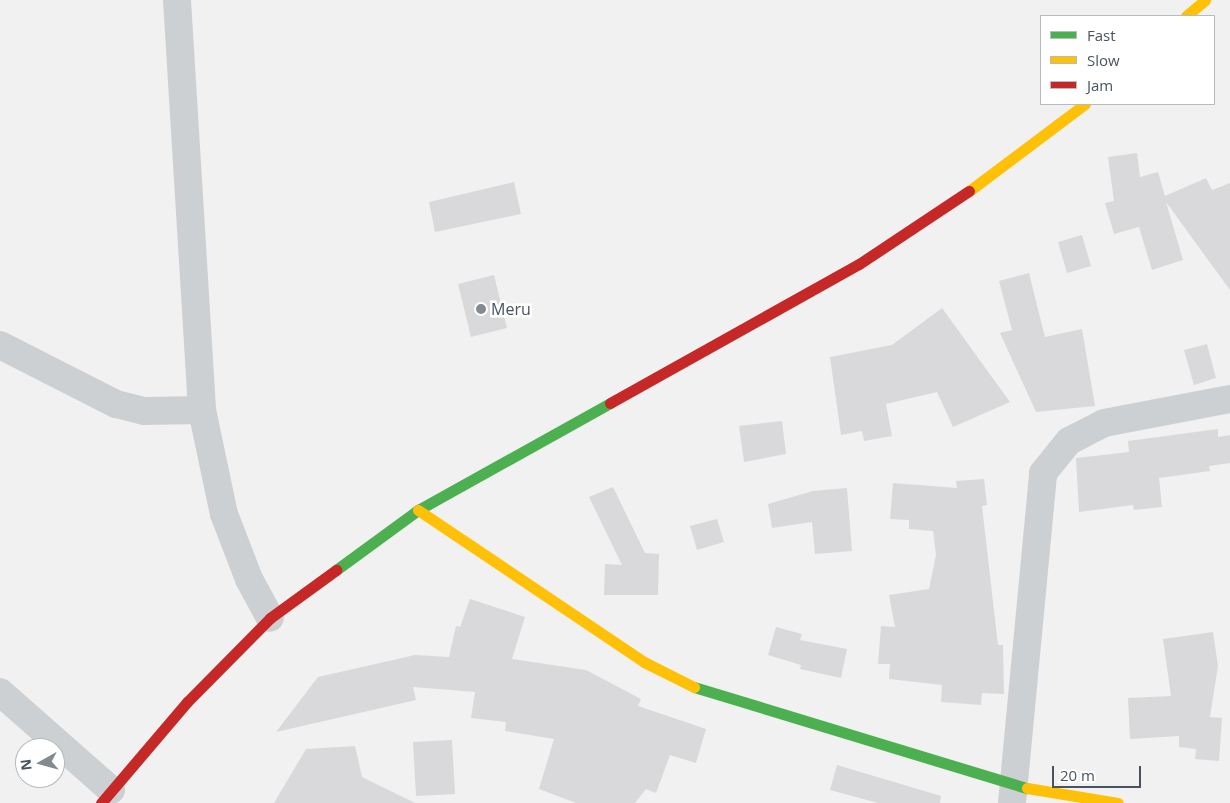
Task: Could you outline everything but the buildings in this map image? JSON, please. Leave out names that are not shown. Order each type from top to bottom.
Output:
[{"type":"main road","points":[[1187,15],[1205,0]]},
{"type":"main road","points":[[106,796],[187,702],[270,618],[418,510],[859,264],[975,187],[1084,105]]},
{"type":"main road","points":[[418,510],[644,662],[710,695],[1014,794],[1118,803]]},
{"type":"street","points":[[177,0],[202,410],[224,514],[249,579],[270,618]]},
{"type":"street","points":[[0,344],[116,404],[172,413],[202,410]]},
{"type":"street","points":[[1014,794],[1043,473],[1069,441],[1104,423],[1230,400]]},
{"type":"street","points":[[0,692],[106,796]]},
{"type":"traffic: fast","points":[[336,570],[418,510],[610,403]]},
{"type":"traffic: fast","points":[[694,687],[1027,788]]},
{"type":"traffic: slow","points":[[1187,15],[1205,0]]},
{"type":"traffic: slow","points":[[969,191],[1084,105]]},
{"type":"traffic: slow","points":[[418,510],[644,662],[694,687]]},
{"type":"traffic: slow","points":[[1027,788],[1118,803]]},
{"type":"traffic: jam","points":[[610,403],[859,264],[969,191]]},
{"type":"traffic: jam","points":[[101,803],[187,702],[270,618],[336,570]]},
{"type":"place","name":"Meru","points":[[481,309]]}]
